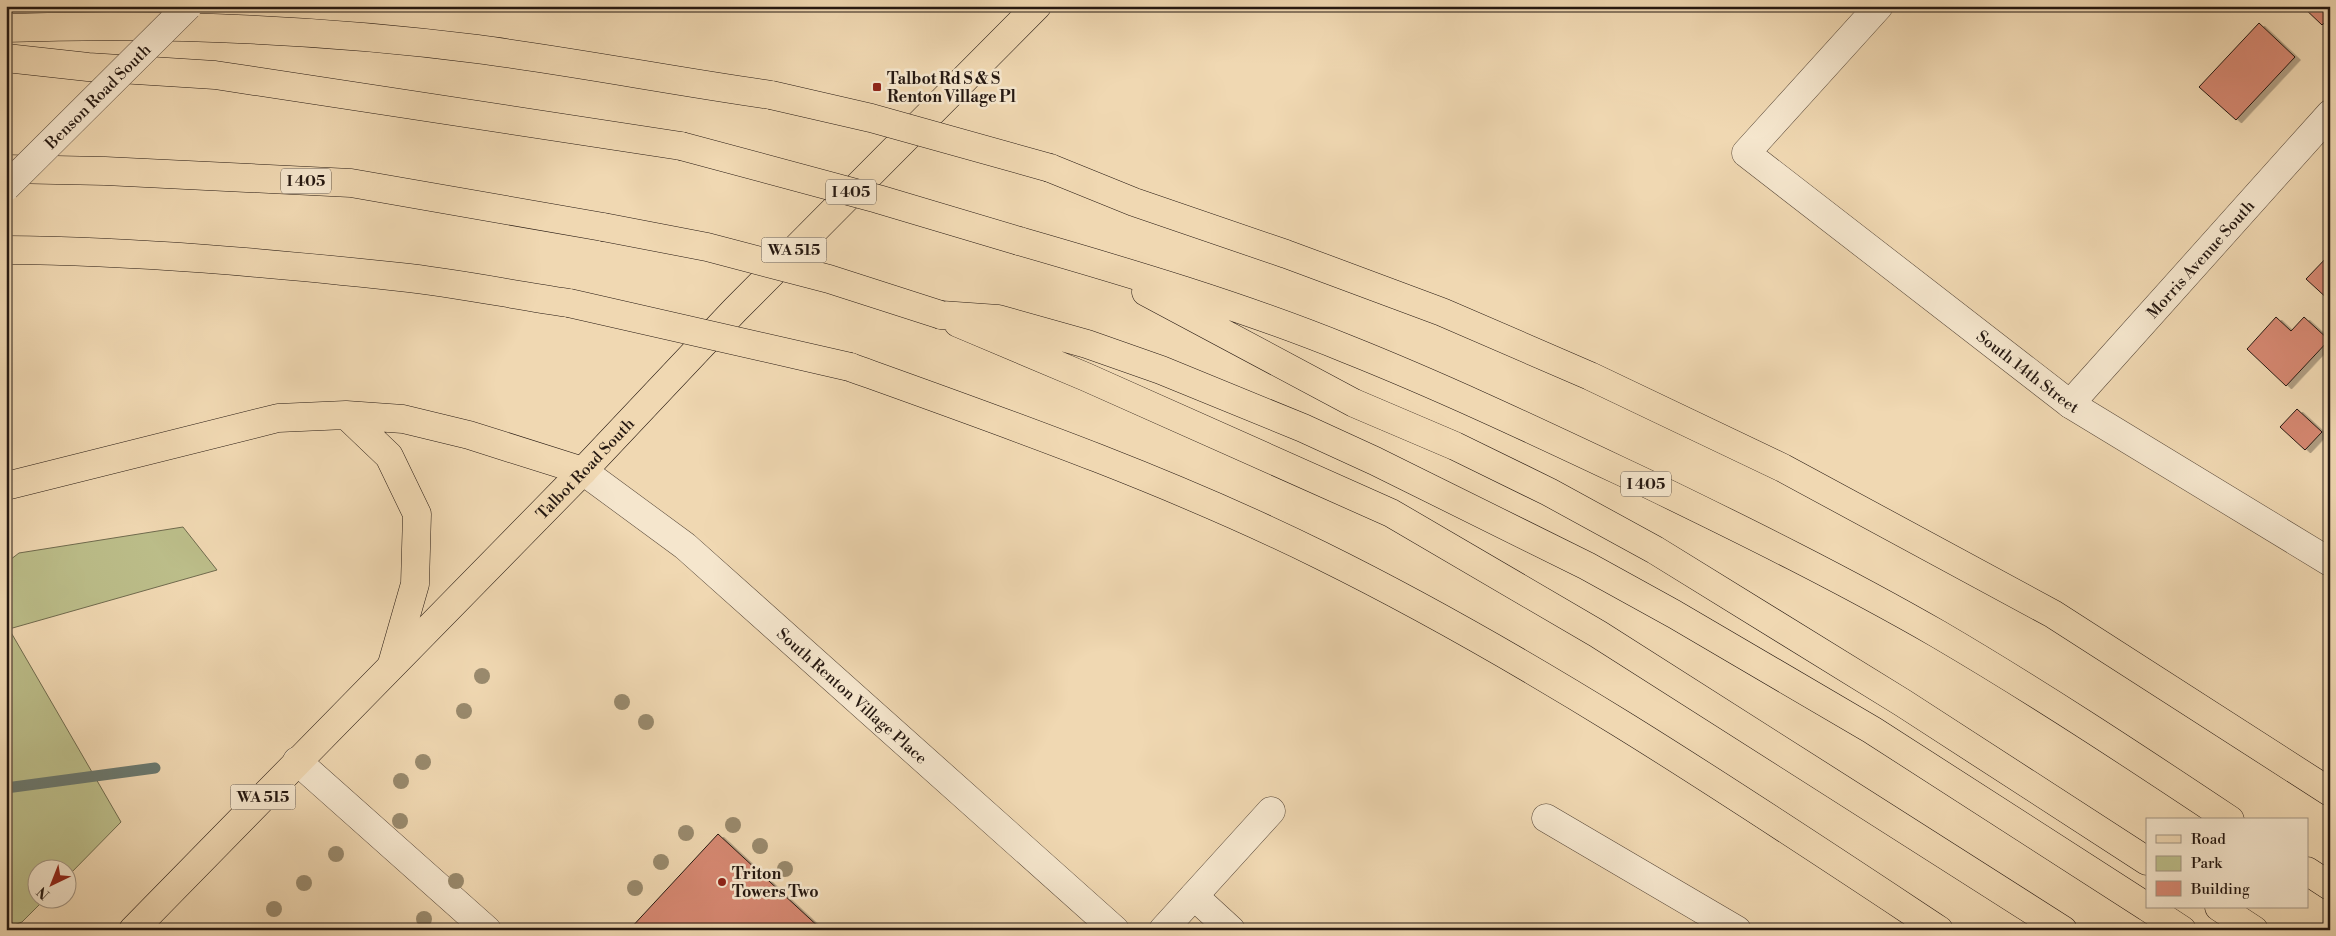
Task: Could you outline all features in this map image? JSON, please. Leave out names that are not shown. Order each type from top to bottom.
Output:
[{"type":"main road","name":"Talbot Road South","points":[[133,930],[583,471],[735,310],[1037,6]]},
{"type":"main road","points":[[6,28],[122,25],[255,29],[371,38],[485,50],[771,95],[890,123],[1050,168],[1134,202],[1296,257],[1442,312],[1590,376],[1774,463],[2053,614],[2330,792]]},
{"type":"main road","name":"I 405","points":[[6,58],[88,67],[215,75],[681,146],[878,199],[1170,286],[1345,348],[1530,428],[1792,554],[1939,635],[2139,760],[2227,818]]},
{"type":"main road","name":"I 405","points":[[6,169],[106,171],[351,183],[707,247],[829,279],[941,315]]},
{"type":"main road","points":[[6,250],[54,250],[216,261],[402,277],[569,303],[850,367],[1148,477],[1310,550],[1395,593],[1502,651],[1639,734],[1939,930]]},
{"type":"main road","points":[[1088,261],[1354,403],[1455,446],[1549,492],[1655,550],[1835,660],[2146,860]]},
{"type":"main road","points":[[941,315],[998,318],[1087,344],[1161,370],[1303,428],[1375,461],[1587,566],[1715,638],[1872,730],[2146,906]]},
{"type":"main road","points":[[941,315],[1086,377],[1391,514],[1598,634],[2063,930]]},
{"type":"main road","points":[[346,414],[389,456],[417,514],[415,584],[392,664]]},
{"type":"main road","points":[[6,486],[278,418],[346,414],[403,419],[469,435],[583,471]]},
{"type":"main road","points":[[2308,872],[2330,886]]},
{"type":"main road","points":[[2149,908],[2182,930]]},
{"type":"main road","points":[[2221,908],[2254,930]]},
{"type":"street","name":"Benson Road South","points":[[6,187],[188,6]]},
{"type":"street","name":"South 14th Street","points":[[1880,6],[1746,152],[2070,404],[2330,562]]},
{"type":"street","name":"Morris Avenue South","points":[[2070,404],[2330,114]]},
{"type":"street","name":"South Renton Village Place","points":[[583,471],[685,546],[1115,930]]},
{"type":"street","points":[[297,762],[487,930]]},
{"type":"street","points":[[1163,930],[1271,811]]},
{"type":"street","points":[[1546,818],[1732,929]]},
{"type":"street","points":[[1194,896],[1231,930]]},
{"type":"green space","points":[[183,527],[217,570],[9,629],[121,822],[78,866],[78,858],[28,858],[28,908],[36,908],[22,922],[6,928],[6,563],[19,553]]},
{"type":"building","points":[[2302,6],[2330,6],[2330,17],[2322,25]]},
{"type":"building","points":[[2259,23],[2295,57],[2236,120],[2199,87]]},
{"type":"building","points":[[2330,254],[2330,301],[2306,279]]},
{"type":"building","points":[[2276,317],[2291,331],[2304,317],[2329,340],[2286,386],[2247,349]]},
{"type":"building","points":[[2297,409],[2322,432],[2305,450],[2280,427]]},
{"type":"building","name":"Triton Towers Two","points":[[718,834],[822,930],[629,930]]},
{"type":"waterway","points":[[6,788],[155,768]]},
{"type":"place","name":"Talbot Rd S & S Renton Village Pl","points":[[877,87]]},
{"type":"place","name":"Triton Towers Two","points":[[722,882]]}]
